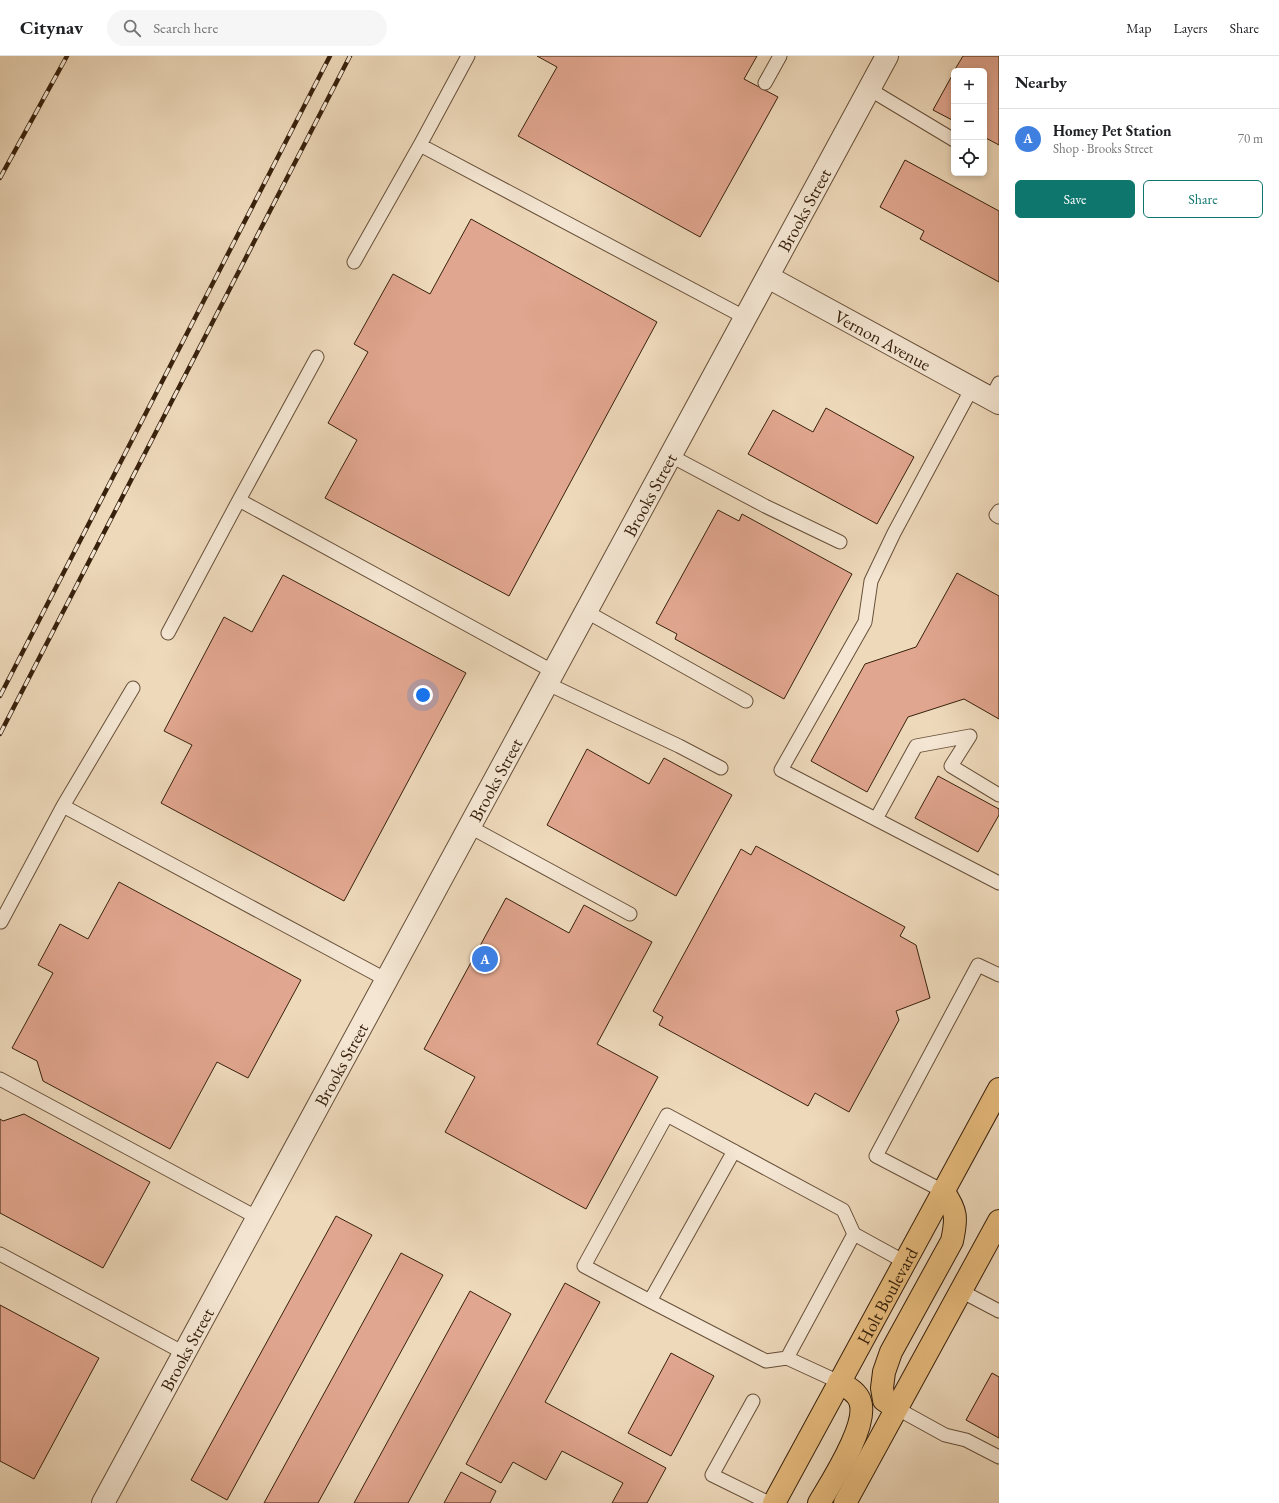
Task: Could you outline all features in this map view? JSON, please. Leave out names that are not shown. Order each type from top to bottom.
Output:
[{"type":"main road","name":"Holt Boulevard","points":[[774,1503],[999,1088]]},
{"type":"main road","points":[[896,1408],[884,1400],[882,1388],[884,1372],[891,1352],[952,1241],[956,1225],[953,1205],[943,1191]]},
{"type":"main road","points":[[845,1503],[999,1221]]},
{"type":"main road","points":[[819,1503],[856,1435],[861,1421],[860,1400],[851,1390],[839,1382]]},
{"type":"street","name":"Brooks Street","points":[[103,1503],[887,56]]},
{"type":"street","name":"Vernon Avenue","points":[[768,277],[990,393]]},
{"type":"lane","points":[[354,262],[468,56]]},
{"type":"lane","points":[[766,82],[780,56]]},
{"type":"lane","points":[[869,90],[951,138]]},
{"type":"lane","points":[[420,145],[746,318]]},
{"type":"lane","points":[[168,633],[316,357]]},
{"type":"lane","points":[[990,393],[894,533],[871,581],[865,622],[781,770],[999,883]]},
{"type":"lane","points":[[671,456],[765,506],[840,542]]},
{"type":"lane","points":[[239,500],[551,678],[721,768]]},
{"type":"lane","points":[[999,510],[996,515],[999,517]]},
{"type":"lane","points":[[587,612],[746,701]]},
{"type":"lane","points":[[1,922],[63,806],[133,688]]},
{"type":"lane","points":[[876,819],[916,746],[970,736],[951,766],[999,795]]},
{"type":"lane","points":[[63,806],[387,980]]},
{"type":"lane","points":[[470,827],[630,914]]},
{"type":"lane","points":[[943,1191],[876,1156],[978,965],[999,975]]},
{"type":"lane","points":[[0,1078],[258,1218]]},
{"type":"lane","points":[[839,1382],[787,1358],[766,1361],[584,1266],[667,1115],[843,1210],[854,1234],[905,1262]]},
{"type":"lane","points":[[650,1301],[734,1151]]},
{"type":"lane","points":[[787,1358],[854,1234]]},
{"type":"lane","points":[[0,1254],[184,1354]]},
{"type":"lane","points":[[961,1291],[999,1312]]},
{"type":"lane","points":[[753,1401],[712,1475],[768,1503]]},
{"type":"lane","points":[[896,1408],[945,1434],[966,1440],[999,1457]]},
{"type":"building","points":[[537,56],[757,56],[744,79],[778,97],[700,237],[518,136],[557,67]]},
{"type":"building","points":[[963,56],[999,56],[999,145],[987,139],[987,68],[956,68]]},
{"type":"building","points":[[951,77],[951,119],[933,110]]},
{"type":"building","points":[[905,160],[999,211],[999,282],[920,239],[924,231],[880,207]]},
{"type":"building","points":[[471,219],[657,322],[509,596],[325,498],[357,440],[328,423],[368,352],[354,344],[393,274],[430,294]]},
{"type":"building","points":[[826,408],[914,457],[877,524],[748,454],[773,410],[813,432]]},
{"type":"building","points":[[718,510],[739,521],[742,514],[852,574],[784,699],[675,639],[677,634],[656,623]]},
{"type":"building","points":[[957,573],[999,596],[999,719],[964,699],[908,717],[867,792],[811,761],[865,664],[916,647]]},
{"type":"building","points":[[283,575],[466,673],[344,901],[161,803],[192,745],[164,731],[224,617],[252,632]]},
{"type":"building","points":[[587,749],[649,784],[664,758],[732,795],[676,896],[547,825]]},
{"type":"building","points":[[938,776],[999,809],[999,815],[978,852],[915,818]]},
{"type":"building","points":[[756,846],[905,927],[900,936],[916,945],[930,998],[896,1011],[899,1020],[849,1112],[815,1093],[808,1106],[659,1025],[663,1017],[653,1011],[741,849],[751,855]]},
{"type":"building","points":[[119,882],[301,980],[248,1078],[217,1062],[170,1149],[43,1081],[37,1061],[12,1048],[53,973],[38,965],[60,924],[88,939]]},
{"type":"building","points":[[506,898],[569,933],[584,905],[652,942],[597,1044],[658,1077],[586,1209],[445,1132],[475,1077],[424,1049]]},
{"type":"building","points":[[24,1114],[150,1182],[103,1268],[0,1213],[0,1119],[3,1121]]},
{"type":"building","points":[[336,1216],[372,1235],[227,1500],[191,1480]]},
{"type":"building","points":[[401,1253],[443,1275],[318,1503],[264,1503]]},
{"type":"building","points":[[565,1283],[600,1302],[545,1402],[666,1468],[647,1503],[612,1503],[623,1483],[562,1451],[546,1480],[513,1462],[501,1483],[466,1464]]},
{"type":"building","points":[[470,1291],[511,1314],[408,1503],[354,1503]]},
{"type":"building","points":[[0,1305],[99,1358],[34,1479],[0,1461]]},
{"type":"building","points":[[671,1353],[714,1376],[671,1456],[628,1433]]},
{"type":"building","points":[[992,1373],[999,1377],[999,1438],[966,1420]]},
{"type":"building","points":[[461,1472],[496,1491],[490,1503],[444,1503]]},
{"type":"railway","points":[[0,178],[67,56]]},
{"type":"railway","points":[[0,696],[330,56]]},
{"type":"railway","points":[[0,734],[350,56]]},
{"type":"place","name":"Homey Pet Station","points":[[485,959]]}]
